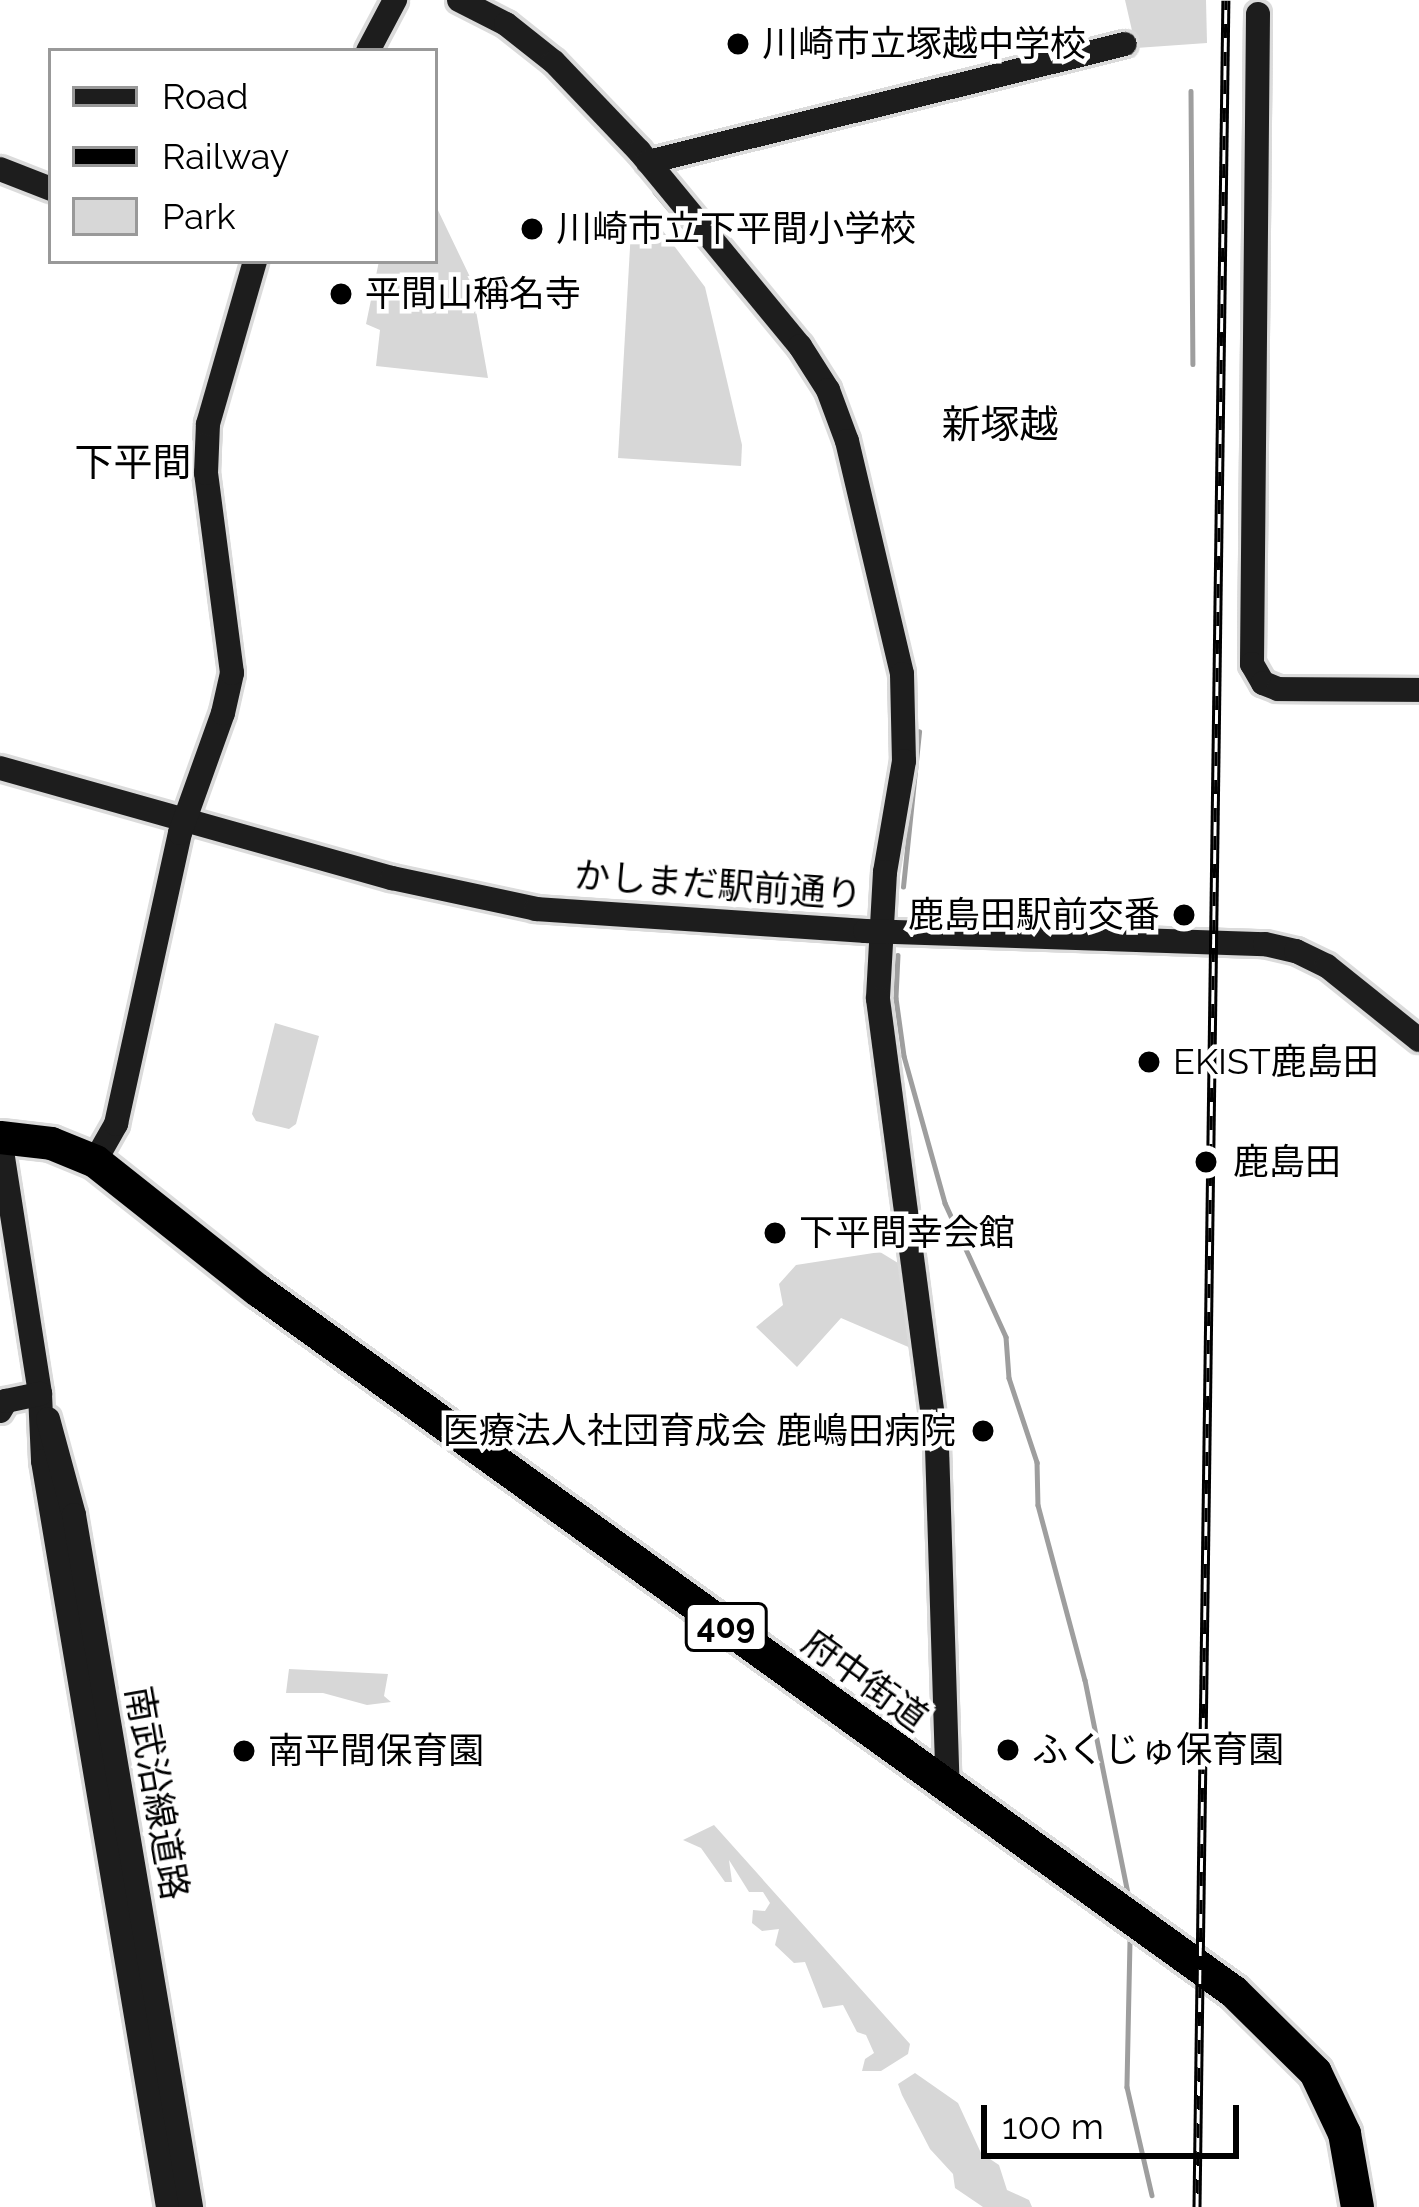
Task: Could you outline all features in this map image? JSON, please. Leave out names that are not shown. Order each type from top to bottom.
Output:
[{"type":"highway","name":"府中街道","points":[[0,1138],[51,1143],[95,1161],[258,1290],[1233,1991],[1303,2054],[1344,2133],[1357,2207]]},
{"type":"street","points":[[370,48],[395,0]]},
{"type":"street","points":[[459,0],[506,24],[554,62],[648,162],[800,346],[828,390],[847,441],[902,674],[904,761],[880,931],[884,1068],[938,1448],[948,1787]]},
{"type":"street","points":[[1258,14],[1252,664],[1262,683],[1278,689],[1419,690]]},
{"type":"street","points":[[648,162],[1125,44]]},
{"type":"street","points":[[0,169],[48,188]]},
{"type":"street","points":[[95,1161],[109,1144],[124,1094],[183,819],[224,712],[232,673],[206,473],[208,424],[248,264]]},
{"type":"street","name":"かしまだ駅前通り","points":[[0,768],[494,902],[880,931],[1265,944],[1296,951],[1327,966],[1419,1040]]},
{"type":"street","name":"南武沿線道路","points":[[0,1138],[40,1394],[43,1461],[60,1573],[168,2207]]},
{"type":"street","points":[[0,1411],[6,1401],[40,1394]]},
{"type":"street","name":"南武沿線道路","points":[[40,1394],[74,1514],[191,2207]]},
{"type":"green space","points":[[1125,0],[1206,0],[1207,43],[1136,48]]},
{"type":"green space","points":[[438,210],[470,277],[488,378],[376,366],[380,330],[366,324],[378,264],[438,264]]},
{"type":"green space","points":[[631,230],[663,231],[705,287],[742,445],[741,466],[618,458]]},
{"type":"green space","points":[[275,1023],[319,1036],[296,1124],[289,1129],[256,1121],[252,1114]]},
{"type":"green space","points":[[880,1252],[898,1263],[913,1349],[841,1318],[797,1367],[756,1327],[783,1305],[779,1284],[796,1265]]},
{"type":"green space","points":[[289,1669],[388,1674],[384,1696],[391,1702],[367,1705],[323,1693],[286,1693]]},
{"type":"green space","points":[[714,1825],[910,2044],[908,2054],[881,2071],[862,2071],[865,2059],[874,2053],[866,2035],[857,2032],[843,2005],[823,2008],[805,1962],[794,1963],[775,1945],[779,1929],[762,1931],[752,1923],[753,1910],[765,1911],[770,1903],[763,1892],[749,1892],[729,1860],[732,1882],[725,1882],[701,1848],[683,1840]]},
{"type":"green space","points":[[915,2073],[958,2103],[981,2153],[999,2165],[1007,2190],[1029,2200],[1032,2207],[983,2207],[955,2188],[953,2174],[930,2149],[898,2084]]},
{"type":"waterway","points":[[1191,91],[1193,364]]},
{"type":"waterway","points":[[655,192],[750,305]]},
{"type":"waterway","points":[[777,298],[794,320]]},
{"type":"waterway","points":[[840,389],[853,423]]},
{"type":"waterway","points":[[871,492],[876,510]]},
{"type":"waterway","points":[[903,887],[919,732]]},
{"type":"waterway","points":[[898,955],[896,998],[904,1056],[945,1203],[1006,1337],[1009,1378],[1037,1462],[1038,1505],[1085,1680],[1129,1899]]},
{"type":"waterway","points":[[1130,1941],[1127,2087],[1152,2195]]},
{"type":"railway","points":[[1197,2207],[1226,0]]},
{"type":"place","name":"川崎市立塚越中学校","points":[[738,44]]},
{"type":"place","name":"川崎市立下平間小学校","points":[[532,229]]},
{"type":"place","name":"平間山稱名寺","points":[[341,294]]},
{"type":"place","name":"鹿島田駅前交番","points":[[1184,915]]},
{"type":"place","name":"EKIST鹿島田","points":[[1149,1062]]},
{"type":"place","name":"鹿島田","points":[[1206,1162]]},
{"type":"place","name":"下平間幸会館","points":[[775,1233]]},
{"type":"place","name":"医療法人社団育成会 鹿嶋田病院","points":[[983,1431]]},
{"type":"place","name":"ふくじゅ保育園","points":[[1008,1750]]},
{"type":"place","name":"南平間保育園","points":[[244,1751]]},
{"type":"district","name":"新塚越","points":[[1000,424]]},
{"type":"district","name":"下平間","points":[[133,462]]}]
